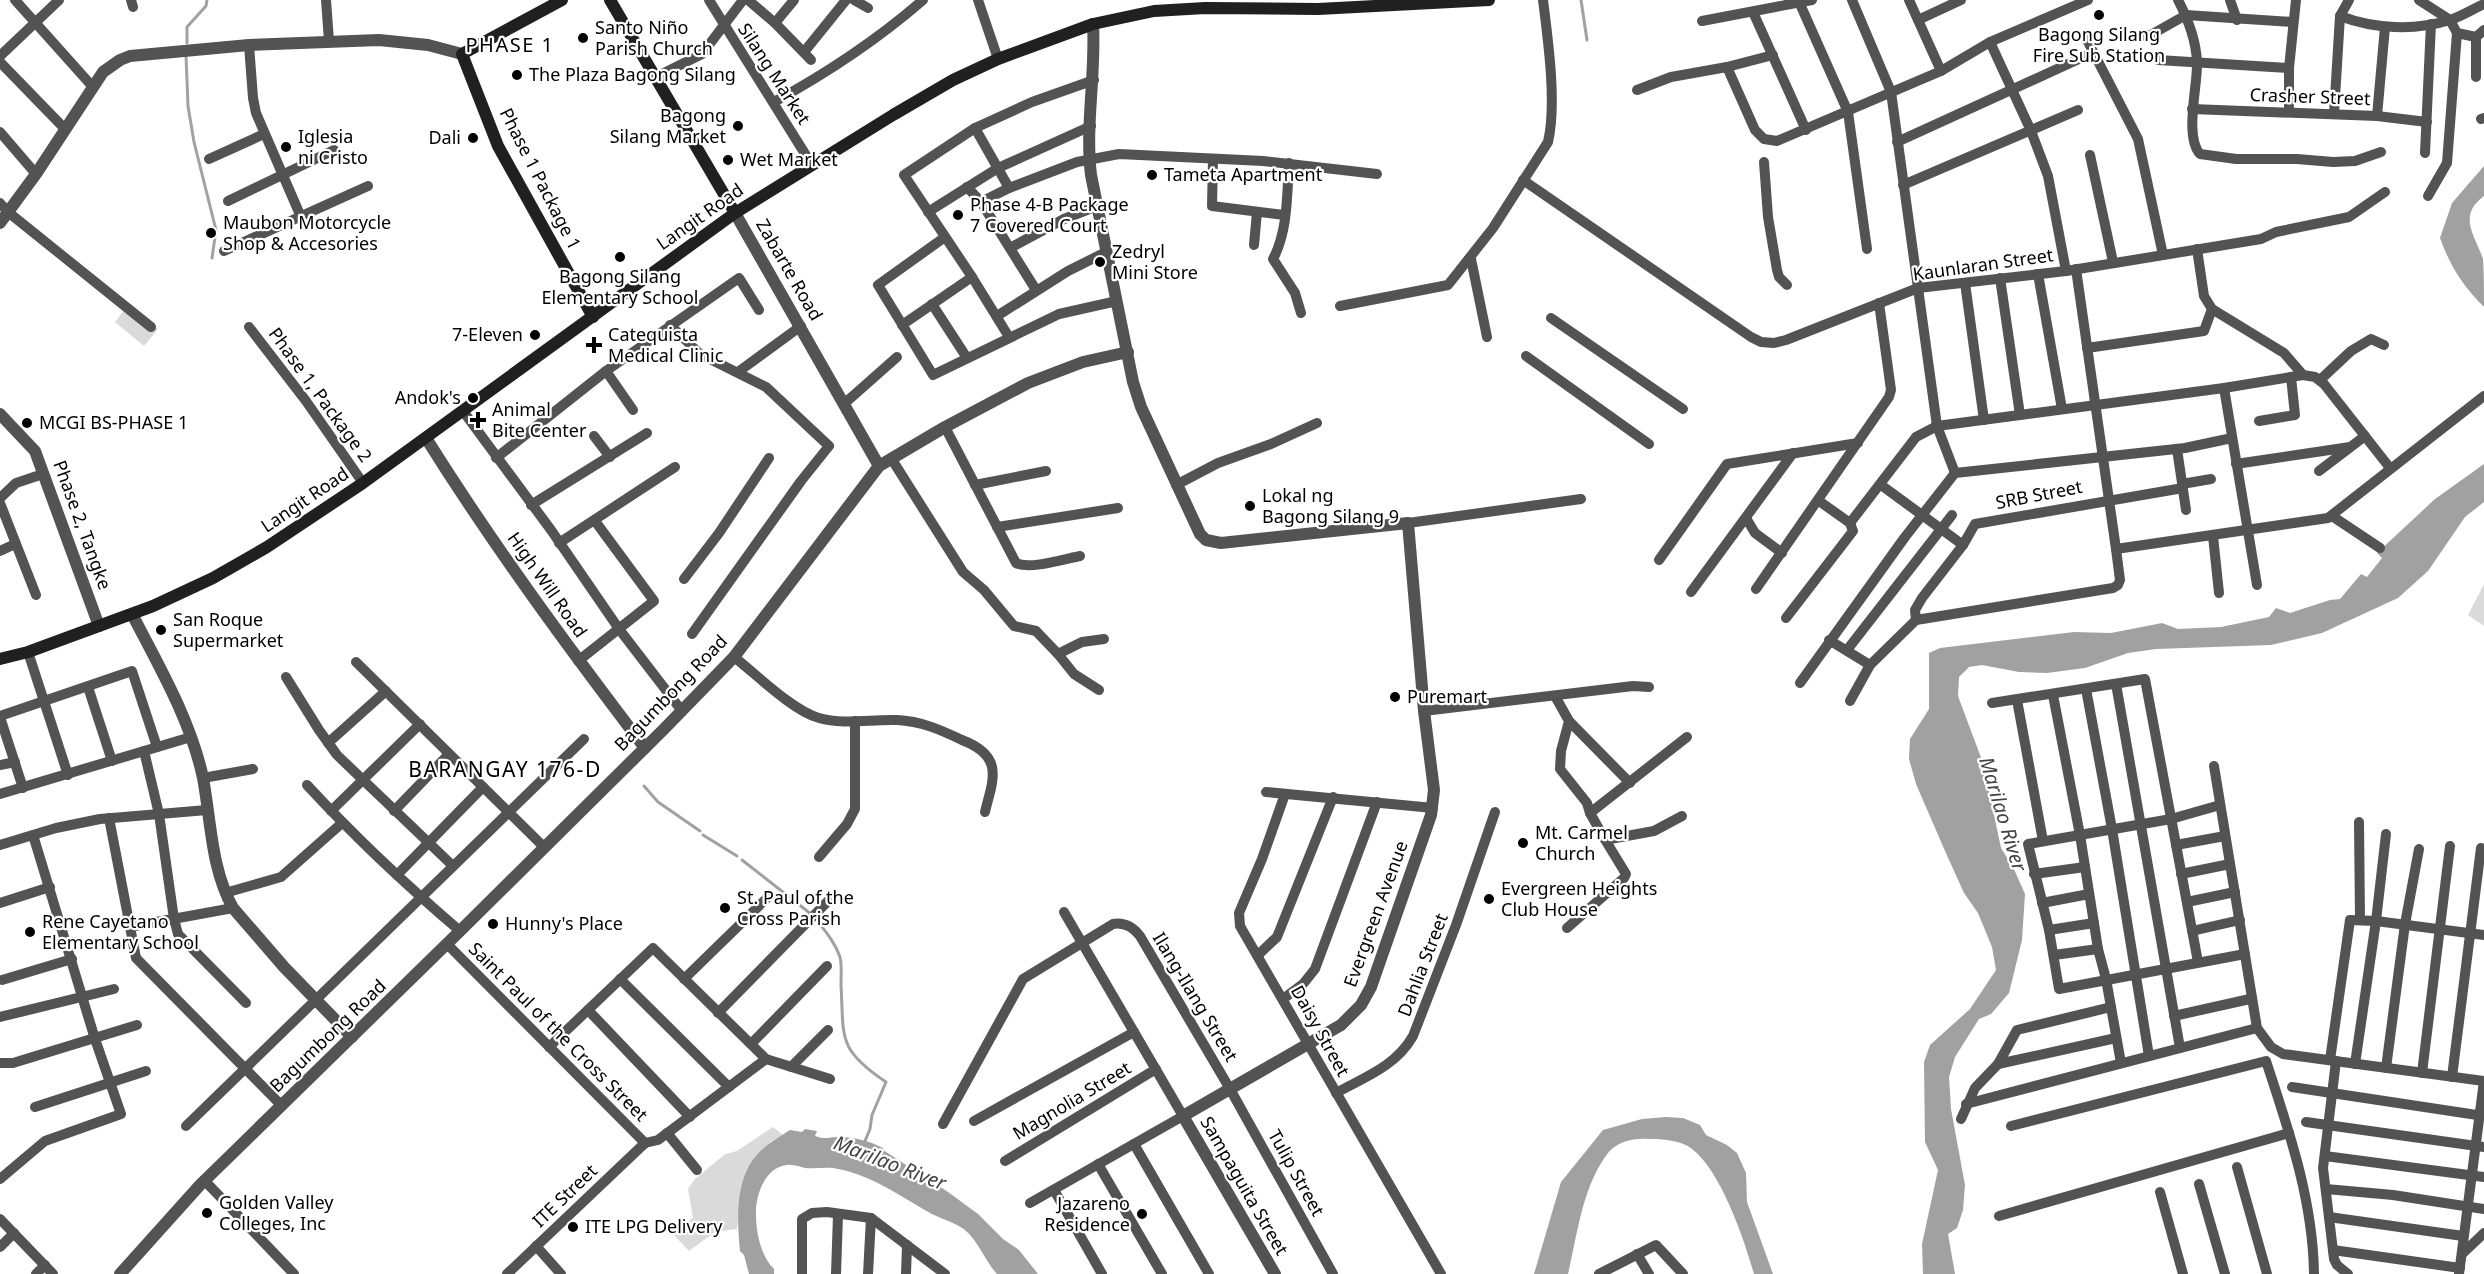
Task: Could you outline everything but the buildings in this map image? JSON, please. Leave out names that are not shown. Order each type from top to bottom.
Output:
[{"type":"main road","points":[[462,54],[562,0]]},
{"type":"main road","name":"Zabarte Road","points":[[610,0],[735,213]]},
{"type":"main road","name":"Langit Road","points":[[0,659],[28,652],[132,614],[179,595],[240,563],[363,483],[735,213],[930,93],[998,59],[1093,24],[1154,6],[1246,4],[1318,9],[1489,0]]},
{"type":"main road","name":"Phase 1 Package 1","points":[[462,54],[498,146],[593,317]]},
{"type":"street","points":[[15,0],[92,86]]},
{"type":"street","points":[[0,56],[59,0]]},
{"type":"street","points":[[326,0],[329,41]]},
{"type":"street","name":"Silang Market","points":[[709,0],[723,26],[774,102],[812,165]]},
{"type":"street","points":[[656,77],[702,54],[743,0]]},
{"type":"street","points":[[748,0],[775,23],[807,56],[846,0]]},
{"type":"street","points":[[775,23],[794,0]]},
{"type":"street","points":[[854,0],[868,8]]},
{"type":"street","points":[[774,102],[813,81],[848,58],[923,0]]},
{"type":"street","points":[[978,0],[998,59]]},
{"type":"street","points":[[1340,306],[1448,285],[1494,228],[1548,142],[1552,126],[1544,0]]},
{"type":"street","points":[[1702,21],[1812,0]]},
{"type":"street","points":[[1852,0],[1891,92],[1937,426],[1955,472]]},
{"type":"street","points":[[1909,0],[1941,71]]},
{"type":"street","points":[[1918,20],[1961,0]]},
{"type":"street","points":[[1727,67],[1755,130],[1760,137],[1777,141],[1941,71],[1990,42],[2088,0]]},
{"type":"street","points":[[2178,0],[2186,15],[2197,64],[2192,108],[2195,144],[2199,154],[2236,159],[2277,158],[2333,162],[2355,161],[2381,152]]},
{"type":"street","points":[[2230,0],[2237,20]]},
{"type":"street","points":[[2289,112],[2289,68],[2296,0]]},
{"type":"street","points":[[2334,114],[2340,16],[2349,0]]},
{"type":"street","points":[[2419,0],[2450,20],[2457,33],[2447,163],[2428,196]]},
{"type":"street","points":[[1800,4],[1848,112],[1868,249]]},
{"type":"street","points":[[2340,16],[2359,24],[2385,27],[2431,24],[2450,20],[2484,4]]},
{"type":"street","points":[[1753,12],[1806,130]]},
{"type":"street","points":[[2147,37],[2186,15],[2293,22]]},
{"type":"street","points":[[1093,24],[1094,80],[1089,158],[1133,382],[1141,407],[1203,538],[1221,543],[1408,523],[1581,499]]},
{"type":"street","points":[[2425,153],[2431,24]]},
{"type":"street","points":[[2377,116],[2385,27]]},
{"type":"street","points":[[2457,33],[2480,34],[2476,77],[2484,72]]},
{"type":"street","points":[[2085,36],[2113,95],[2138,139],[2163,255]]},
{"type":"street","points":[[0,223],[4,208],[36,174],[92,86],[112,64],[130,56],[249,45],[329,41],[401,41],[462,54]]},
{"type":"street","points":[[1850,701],[1870,665],[1916,620],[2113,588],[2120,580],[2087,348],[2071,270],[2048,176],[2031,130],[1990,42]]},
{"type":"street","points":[[249,45],[253,98],[264,134],[301,217]]},
{"type":"street","points":[[1897,142],[2092,53]]},
{"type":"street","points":[[1637,90],[1671,77],[1727,67],[1773,55]]},
{"type":"street","points":[[2158,60],[2289,68]]},
{"type":"street","points":[[0,62],[65,129]]},
{"type":"street","points":[[1009,337],[904,175],[975,128],[1032,102],[1094,80]]},
{"type":"street","name":"Crasher Street","points":[[2192,108],[2377,116],[2427,122]]},
{"type":"street","points":[[1903,185],[2078,110]]},
{"type":"street","points":[[928,212],[998,168],[1091,126]]},
{"type":"street","points":[[975,128],[1009,188]]},
{"type":"street","points":[[0,132],[36,174]]},
{"type":"street","points":[[209,159],[264,134]]},
{"type":"street","points":[[228,201],[334,150]]},
{"type":"street","points":[[981,202],[1009,188],[1089,158],[1119,154],[1289,163],[1377,174]]},
{"type":"street","points":[[2090,155],[2113,262]]},
{"type":"street","points":[[1213,159],[1212,206],[1284,215]]},
{"type":"street","points":[[1764,162],[1768,217],[1777,270],[1779,277],[1787,285]]},
{"type":"street","points":[[1289,163],[1280,246],[1273,259],[1295,293],[1301,313]]},
{"type":"street","name":"Kaunlaran Street","points":[[1523,180],[1761,342],[1774,343],[1918,288],[2071,270],[2261,239],[2276,232],[2349,218],[2385,192]]},
{"type":"street","points":[[224,251],[368,186]]},
{"type":"street","points":[[967,187],[981,202],[1036,290]]},
{"type":"street","points":[[1010,248],[1064,219],[1097,206]]},
{"type":"street","points":[[4,208],[151,327]]},
{"type":"street","points":[[1254,245],[1257,212]]},
{"type":"street","name":"Zabarte Road","points":[[735,213],[879,466]]},
{"type":"street","points":[[945,237],[878,285],[932,375],[1059,314],[1117,301]]},
{"type":"street","points":[[2197,249],[2204,296],[2212,309],[2283,352],[2303,375]]},
{"type":"street","points":[[997,316],[1068,271],[1106,252]]},
{"type":"street","points":[[1471,259],[1487,337]]},
{"type":"street","points":[[2038,274],[2062,409]]},
{"type":"street","points":[[902,325],[972,277]]},
{"type":"street","points":[[495,458],[606,371],[739,278],[759,310]]},
{"type":"street","points":[[2000,278],[2020,415]]},
{"type":"street","points":[[1965,283],[1984,420]]},
{"type":"street","points":[[1756,589],[1886,404],[1891,390],[1879,303]]},
{"type":"street","points":[[932,304],[967,358]]},
{"type":"street","points":[[2087,348],[2204,330],[2212,309]]},
{"type":"street","points":[[1551,318],[1683,410]]},
{"type":"street","points":[[670,325],[700,354],[766,387],[829,446],[801,481],[692,634]]},
{"type":"street","points":[[738,372],[801,326]]},
{"type":"street","name":"Phase 1, Package 2","points":[[249,327],[363,483]]},
{"type":"street","points":[[2320,380],[2351,351],[2371,339],[2384,345]]},
{"type":"street","name":"Bagumbong Road","points":[[120,1274],[204,1180],[447,944],[734,657],[879,466],[945,427],[1029,383],[1083,362],[1128,352]]},
{"type":"street","points":[[1526,356],[1649,444]]},
{"type":"street","points":[[845,404],[897,357]]},
{"type":"street","points":[[606,371],[633,410]]},
{"type":"street","points":[[1850,523],[1916,436],[1937,426],[2224,388],[2303,375],[2320,380],[2390,468]]},
{"type":"street","points":[[2259,421],[2295,415],[2291,377]]},
{"type":"street","points":[[2224,388],[2246,531],[2258,585]]},
{"type":"street","points":[[2116,549],[2246,531],[2332,516],[2484,396]]},
{"type":"street","points":[[463,411],[619,629],[682,711]]},
{"type":"street","name":"Phase 2, Tangke","points":[[0,414],[30,445],[44,474],[99,626]]},
{"type":"street","points":[[1176,485],[1218,463],[1271,444],[1317,423]]},
{"type":"street","points":[[945,427],[1016,563],[1020,566],[1080,556]]},
{"type":"street","points":[[531,505],[647,433]]},
{"type":"street","points":[[594,436],[610,457]]},
{"type":"street","points":[[2319,471],[2365,436]]},
{"type":"street","name":"High Will Road","points":[[426,438],[480,522],[578,661],[645,748]]},
{"type":"street","points":[[1800,683],[1829,639],[1955,472],[2177,449],[2232,438]]},
{"type":"street","points":[[1659,560],[1727,464],[1858,443]]},
{"type":"street","points":[[2236,464],[2350,447]]},
{"type":"street","points":[[2177,449],[2186,510]]},
{"type":"street","points":[[1691,592],[1793,453]]},
{"type":"street","points":[[684,579],[719,533],[769,458]]},
{"type":"street","points":[[891,458],[963,572],[984,590],[1014,626],[1036,631],[1074,674],[1099,690]]},
{"type":"street","points":[[559,543],[675,467]]},
{"type":"street","points":[[975,485],[1046,471]]},
{"type":"street","points":[[0,498],[16,483],[44,474]]},
{"type":"street","name":"SRB Street","points":[[1963,545],[1975,524],[2211,479]]},
{"type":"street","points":[[1881,485],[1920,516],[1963,545],[1922,598],[1916,610],[1916,620]]},
{"type":"street","points":[[1786,618],[1851,535],[1850,523],[1819,501]]},
{"type":"street","points":[[0,503],[36,595]]},
{"type":"street","points":[[997,527],[1118,508]]},
{"type":"street","points":[[1847,650],[1952,515]]},
{"type":"street","points":[[2332,516],[2380,548]]},
{"type":"street","points":[[1746,518],[1755,533],[1782,553]]},
{"type":"street","points":[[578,661],[654,601],[595,521]]},
{"type":"street","name":"Evergreen Avenue","points":[[1030,1203],[1341,1025],[1352,1016],[1371,987],[1432,808],[1434,790],[1424,711],[1408,523]]},
{"type":"street","points":[[2213,536],[2219,593]]},
{"type":"street","points":[[0,551],[15,544]]},
{"type":"street","points":[[132,614],[190,737],[202,778],[225,893],[232,908],[352,1037]]},
{"type":"street","points":[[1058,654],[1082,642],[1104,639]]},
{"type":"street","points":[[1829,639],[1870,665]]},
{"type":"street","points":[[28,652],[68,775]]},
{"type":"street","points":[[734,657],[805,712],[830,720],[917,722],[940,730],[979,749],[991,764],[993,775],[985,812]]},
{"type":"street","points":[[356,662],[543,847]]},
{"type":"street","points":[[23,788],[0,716],[132,671],[157,747]]},
{"type":"street","points":[[286,677],[328,743],[361,780],[453,866]]},
{"type":"street","points":[[1992,703],[2145,679],[2199,962]]},
{"type":"street","points":[[2116,684],[2180,1048]]},
{"type":"street","points":[[1424,711],[1633,686],[1649,687]]},
{"type":"street","points":[[88,687],[112,760]]},
{"type":"street","points":[[2086,689],[2112,829],[2149,1056]]},
{"type":"street","points":[[328,743],[386,691]]},
{"type":"street","points":[[2054,695],[2098,949],[2121,1063]]},
{"type":"street","points":[[1555,696],[1569,721],[1630,783]]},
{"type":"street","points":[[2017,700],[2043,841]]},
{"type":"street","points":[[819,857],[847,824],[855,809],[855,721]]},
{"type":"street","points":[[1567,928],[1626,874],[1587,804],[1560,769],[1561,751],[1569,721]]},
{"type":"street","points":[[331,811],[420,724]]},
{"type":"street","points":[[0,794],[190,737]]},
{"type":"street","points":[[1590,813],[1687,737]]},
{"type":"street","points":[[186,1126],[584,739]]},
{"type":"street","points":[[144,751],[159,814],[178,934],[246,1003]]},
{"type":"street","points":[[394,811],[450,754]]},
{"type":"street","points":[[0,765],[15,762]]},
{"type":"street","points":[[2214,766],[2240,920],[2250,999],[2257,1028],[2271,1047],[2283,1053],[2333,1061],[2484,1081],[2480,1147],[2472,1175],[2460,1271],[2333,1250]]},
{"type":"street","points":[[202,778],[253,769]]},
{"type":"street","points":[[307,785],[342,823],[460,931]]},
{"type":"street","points":[[397,875],[483,787]]},
{"type":"street","points":[[1266,792],[1432,808]]},
{"type":"street","name":"Daisy Street","points":[[1285,794],[1262,859],[1239,913],[1240,926],[1441,1274]]},
{"type":"street","points":[[1258,955],[1277,938],[1333,797]]},
{"type":"street","points":[[1283,999],[1303,984],[1315,969],[1377,802]]},
{"type":"street","points":[[2220,805],[2171,819],[2028,844],[2049,930],[2059,989],[2245,954]]},
{"type":"street","points":[[0,845],[109,818],[207,810]]},
{"type":"street","name":"Dahlia Street","points":[[1336,1093],[1394,1061],[1405,1050],[1413,1036],[1495,812]]},
{"type":"street","points":[[1604,838],[1610,839],[1654,831],[1682,816]]},
{"type":"street","points":[[109,818],[136,958],[282,1106]]},
{"type":"street","points":[[2359,822],[2360,920]]},
{"type":"street","points":[[225,893],[281,877],[342,823]]},
{"type":"street","points":[[2355,1064],[2386,834]]},
{"type":"street","points":[[0,1179],[45,1141],[121,1114],[95,1039],[33,835]]},
{"type":"street","points":[[2176,845],[2225,836]]},
{"type":"street","points":[[2422,1073],[2450,846]]},
{"type":"street","points":[[2452,1077],[2481,848]]},
{"type":"street","points":[[2386,1068],[2405,924],[2419,849]]},
{"type":"street","points":[[2181,874],[2230,864]]},
{"type":"street","points":[[2034,873],[2085,867]]},
{"type":"street","points":[[0,903],[50,887]]},
{"type":"street","points":[[2187,902],[2235,892]]},
{"type":"street","points":[[2042,903],[2089,894]]},
{"type":"street","points":[[684,979],[767,898]]},
{"type":"street","points":[[718,1013],[831,898]]},
{"type":"street","points":[[129,927],[232,908]]},
{"type":"street","points":[[1064,912],[1183,1116]]},
{"type":"street","points":[[2192,931],[2240,920]]},
{"type":"street","points":[[2348,1274],[2337,1265],[2333,1250],[2323,1168],[2350,920],[2405,924],[2484,935]]},
{"type":"street","name":"Ilang-Ilang Street","points":[[943,1124],[1023,979],[1113,924],[1120,923],[1134,929],[1230,1089]]},
{"type":"street","points":[[2049,930],[2094,923]]},
{"type":"street","name":"Saint Paul of the Cross Street","points":[[447,944],[645,1143]]},
{"type":"street","points":[[549,1047],[652,948],[766,1059],[830,1079]]},
{"type":"street","points":[[2054,955],[2098,949]]},
{"type":"street","points":[[2,980],[72,959]]},
{"type":"street","points":[[751,1044],[827,966]]},
{"type":"street","points":[[620,979],[729,1087]]},
{"type":"street","points":[[0,1017],[114,989]]},
{"type":"street","points":[[2174,1016],[2250,999]]},
{"type":"street","points":[[1961,1119],[1975,1088],[1998,1064],[2017,1030],[2111,1007]]},
{"type":"street","points":[[588,1010],[690,1117]]},
{"type":"street","points":[[0,1063],[14,1063],[137,1025]]},
{"type":"street","points":[[1966,1104],[2257,1028]]},
{"type":"street","points":[[790,1067],[828,1030]]},
{"type":"street","points":[[974,1121],[1134,1032]]},
{"type":"street","points":[[1998,1064],[2116,1038]]},
{"type":"street","name":"ITE Street","points":[[507,1274],[645,1143],[654,1143],[766,1059]]},
{"type":"street","points":[[2011,1126],[2266,1061],[2303,1180],[2314,1274]]},
{"type":"street","name":"Magnolia Street","points":[[1005,1161],[1156,1069]]},
{"type":"street","points":[[36,1107],[146,1071]]},
{"type":"street","points":[[2292,1087],[2482,1115]]},
{"type":"street","name":"Tulip Street","points":[[1230,1089],[1333,1274]]},
{"type":"street","name":"Sampaguita Street","points":[[1183,1116],[1275,1274]]},
{"type":"street","points":[[2306,1122],[2480,1147]]},
{"type":"street","points":[[668,1133],[697,1170]]},
{"type":"street","points":[[1999,1216],[2289,1134]]},
{"type":"street","points":[[1134,1144],[1209,1274]]},
{"type":"street","points":[[2325,1156],[2484,1177]]},
{"type":"street","points":[[1098,1164],[1162,1274]]},
{"type":"street","points":[[2237,1167],[2267,1274]]},
{"type":"street","points":[[204,1180],[294,1274]]},
{"type":"street","points":[[2199,1184],[2225,1274]]},
{"type":"street","points":[[2325,1189],[2393,1195],[2484,1209]]},
{"type":"street","points":[[1054,1190],[1102,1274]]},
{"type":"street","points":[[2160,1192],[2183,1274]]},
{"type":"street","points":[[802,1274],[802,1219],[812,1213],[827,1212],[871,1218],[943,1273]]},
{"type":"street","points":[[836,1274],[838,1215]]},
{"type":"street","points":[[2329,1217],[2463,1236]]},
{"type":"street","points":[[868,1274],[871,1218]]},
{"type":"street","points":[[0,1219],[53,1274]]},
{"type":"street","points":[[0,1247],[14,1233]]},
{"type":"street","points":[[2462,1254],[2484,1233]]},
{"type":"street","points":[[906,1274],[907,1245]]},
{"type":"street","points":[[1599,1274],[1656,1245],[1683,1274]]},
{"type":"street","points":[[536,1246],[561,1274]]},
{"type":"street","points":[[1637,1254],[1649,1274]]},
{"type":"street","points":[[36,1274],[45,1265]]},
{"type":"shaded area","points":[[128,305],[158,329],[144,346],[115,322]]},
{"type":"shaded area","points":[[2484,584],[2484,626],[2468,615]]},
{"type":"shaded area","points":[[773,1127],[783,1135],[770,1142],[739,1213],[737,1229],[715,1232],[689,1251],[672,1233],[693,1218],[688,1189],[694,1180],[725,1154],[737,1151]]},
{"type":"water","points":[[2484,166],[2484,196],[2471,211],[2470,226],[2483,259],[2484,307],[2458,275],[2440,238],[2452,203]]},
{"type":"water","points":[[2484,464],[2484,502],[2465,517],[2428,571],[2398,598],[2322,633],[2271,645],[2156,649],[2128,653],[2085,668],[2047,673],[2019,672],[1982,665],[1969,667],[1959,677],[1958,696],[1983,763],[2001,848],[2013,867],[2025,894],[2022,940],[2009,993],[1991,1014],[1979,1019],[1955,1057],[1949,1077],[1951,1109],[1965,1185],[1963,1210],[1957,1228],[1948,1234],[1955,1274],[1923,1274],[1922,1244],[1938,1170],[1925,1142],[1924,1062],[1930,1045],[1970,1009],[1996,970],[1992,947],[1978,913],[1964,893],[1945,851],[1916,784],[1909,759],[1910,739],[1929,709],[1929,653],[1940,648],[2074,632],[2111,633],[2162,623],[2178,629],[2221,627],[2269,617],[2276,608],[2290,613],[2340,599],[2361,574],[2367,577],[2382,558],[2377,553],[2435,499]]},
{"type":"water","points":[[1683,1118],[1700,1125],[1706,1135],[1727,1145],[1737,1153],[1746,1173],[1747,1202],[1773,1274],[1754,1274],[1730,1207],[1713,1173],[1703,1159],[1688,1146],[1677,1142],[1642,1139],[1619,1144],[1609,1152],[1597,1170],[1581,1214],[1568,1274],[1534,1274],[1561,1182],[1603,1130],[1642,1119]]},
{"type":"water","name":"Marilao River","points":[[805,1129],[817,1131],[815,1136],[819,1137],[845,1137],[867,1141],[883,1148],[978,1214],[1003,1239],[1019,1250],[1038,1274],[997,1274],[965,1230],[872,1180],[833,1168],[805,1168],[789,1165],[779,1167],[767,1177],[757,1199],[756,1222],[760,1244],[769,1264],[774,1269],[774,1274],[749,1274],[744,1255],[740,1251],[738,1227],[739,1201],[744,1177],[756,1156],[768,1145],[790,1130],[802,1132]]},
{"type":"waterway","points":[[187,43],[187,27],[206,6],[207,0]]},
{"type":"waterway","points":[[1581,0],[1587,40]]},
{"type":"waterway","points":[[186,56],[188,106],[194,142],[216,230],[212,258]]},
{"type":"waterway","points":[[644,786],[658,802],[700,831]]},
{"type":"waterway","points":[[703,835],[737,856]]},
{"type":"waterway","points":[[742,860],[811,914]]},
{"type":"waterway","name":"Marilao River","points":[[815,918],[833,941],[840,957],[842,1018],[846,1041],[859,1060],[886,1082],[872,1115],[865,1141]]},
{"type":"place","name":"Bagong Silang Fire Sub Station","points":[[2099,15]]},
{"type":"place","name":"Santo Niño Parish Church","points":[[583,38]]},
{"type":"place","name":"The Plaza Bagong Silang","points":[[517,75]]},
{"type":"place","name":"Bagong Silang Market","points":[[738,126]]},
{"type":"place","name":"Dali","points":[[473,138]]},
{"type":"place","name":"Iglesia ni Cristo","points":[[286,147]]},
{"type":"place","name":"Wet Market","points":[[728,160]]},
{"type":"place","name":"Tameta Apartment","points":[[1152,175]]},
{"type":"place","name":"Phase 4-B Package 7 Covered Court","points":[[958,215]]},
{"type":"place","name":"Maubon Motorcycle Shop & Accesories","points":[[211,233]]},
{"type":"place","name":"Bagong Silang Elementary School","points":[[620,257]]},
{"type":"place","name":"Zedryl Mini Store","points":[[1100,262]]},
{"type":"place","name":"7-Eleven","points":[[535,335]]},
{"type":"place","name":"Catequista Medical Clinic","points":[[594,345]]},
{"type":"place","name":"Andok's","points":[[473,398]]},
{"type":"place","name":"Animal Bite Center","points":[[478,420]]},
{"type":"place","name":"MCGI BS-PHASE 1","points":[[27,423]]},
{"type":"place","name":"Lokal ng Bagong Silang 9","points":[[1250,506]]},
{"type":"place","name":"San Roque Supermarket","points":[[161,630]]},
{"type":"place","name":"Puremart","points":[[1395,697]]},
{"type":"place","name":"Mt. Carmel Church","points":[[1523,843]]},
{"type":"place","name":"Evergreen Heights Club House","points":[[1489,899]]},
{"type":"place","name":"St. Paul of the Cross Parish","points":[[725,908]]},
{"type":"place","name":"Hunny's Place","points":[[493,924]]},
{"type":"place","name":"Rene Cayetano Elementary School","points":[[30,932]]},
{"type":"place","name":"Golden Valley Colleges, Inc","points":[[207,1213]]},
{"type":"place","name":"Jazareno Residence","points":[[1142,1214]]},
{"type":"place","name":"ITE LPG Delivery","points":[[573,1227]]},
{"type":"district","name":"PHASE 1","points":[[510,45]]},
{"type":"district","name":"BARANGAY 176-D","points":[[505,770]]}]
